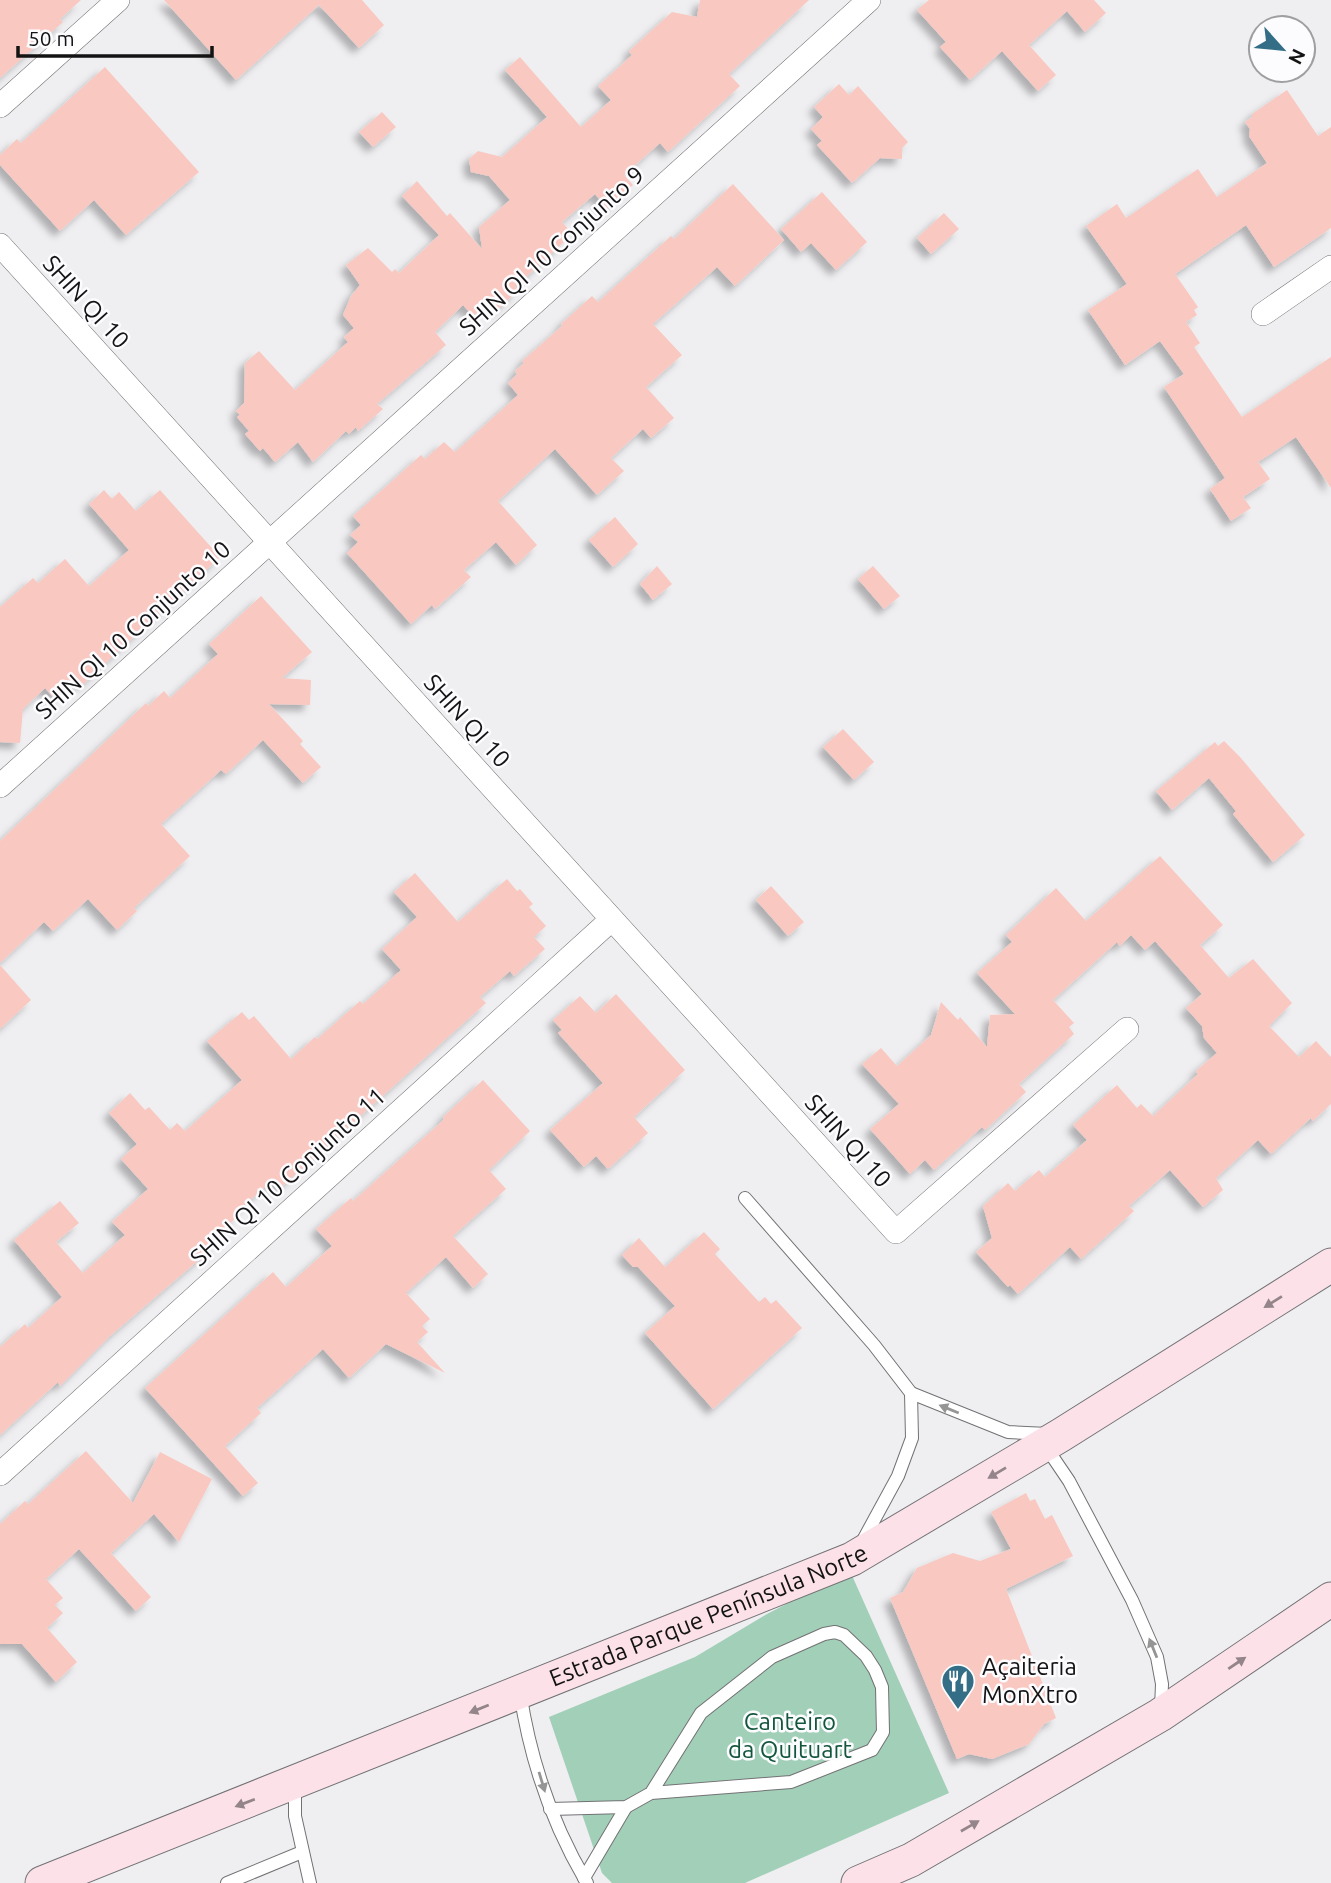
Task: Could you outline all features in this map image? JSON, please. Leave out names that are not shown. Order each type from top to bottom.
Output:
[{"type":"main road","name":"Estrada Parque Península Norte","points":[[42,1883],[852,1559],[1054,1440],[1331,1265]]},
{"type":"main road","points":[[858,1883],[911,1860],[1160,1715],[1331,1599]]},
{"type":"street","points":[[0,106],[118,0]]},
{"type":"street","name":"SHIN QI 10 Conjunto 9","points":[[271,542],[869,0]]},
{"type":"street","name":"SHIN QI 10","points":[[0,245],[897,1232],[1127,1029]]},
{"type":"street","points":[[1263,314],[1331,267]]},
{"type":"street","name":"SHIN QI 10 Conjunto 10","points":[[0,786],[271,542]]},
{"type":"street","name":"SHIN QI 10 Conjunto 11","points":[[0,1474],[611,920]]},
{"type":"lane","points":[[745,1198],[874,1345],[911,1393],[1008,1432],[1054,1440],[1069,1480],[1132,1600],[1157,1657],[1162,1684],[1160,1715]]},
{"type":"lane","points":[[852,1559],[898,1476],[912,1438],[911,1393]]},
{"type":"lane","points":[[550,1809],[626,1807],[651,1793],[791,1782],[872,1750],[879,1742],[884,1724],[882,1687],[875,1670],[866,1656],[844,1635],[835,1632],[824,1634],[772,1657],[701,1713],[651,1793]]},
{"type":"lane","points":[[520,1692],[532,1751],[550,1809],[585,1881]]},
{"type":"lane","points":[[295,1784],[295,1816],[310,1883]]},
{"type":"lane","points":[[585,1881],[626,1807]]},
{"type":"lane","points":[[227,1883],[302,1852]]},
{"type":"green space","name":"Canteiro da Quituart","points":[[850,1571],[949,1793],[745,1883],[612,1883],[602,1873],[549,1717],[695,1657],[767,1614]]},
{"type":"building","points":[[0,0],[81,0],[60,19],[63,22],[0,78]]},
{"type":"building","points":[[164,0],[362,0],[384,25],[359,48],[319,5],[236,80]]},
{"type":"building","points":[[700,0],[809,0],[729,74],[740,86],[668,152],[660,143],[624,175],[633,185],[607,208],[595,194],[562,222],[570,231],[562,240],[564,242],[515,287],[518,290],[496,311],[488,302],[473,316],[463,305],[435,332],[446,345],[377,404],[383,409],[358,431],[356,427],[349,434],[346,431],[313,462],[298,442],[275,462],[263,448],[260,451],[245,434],[249,431],[237,417],[240,415],[236,411],[244,403],[245,363],[259,351],[295,390],[348,342],[344,337],[354,328],[343,315],[351,296],[360,285],[346,265],[368,248],[392,272],[395,269],[399,273],[439,235],[402,196],[417,181],[447,216],[450,213],[482,249],[479,227],[510,200],[489,176],[471,172],[469,159],[478,151],[502,157],[547,117],[505,70],[520,57],[581,127],[611,100],[598,86],[632,55],[629,51],[672,12],[697,17]]},
{"type":"building","points":[[929,0],[1094,0],[1106,13],[1085,32],[1067,11],[1029,45],[1056,75],[1038,91],[1002,51],[970,80],[940,47],[946,42],[917,10]]},
{"type":"building","points":[[105,67],[199,172],[126,235],[94,200],[60,231],[0,165],[0,155],[17,139],[21,143]]},
{"type":"building","points":[[839,84],[849,95],[858,86],[908,142],[902,148],[902,159],[880,158],[852,183],[817,145],[822,141],[811,129],[823,117],[814,107]]},
{"type":"building","points":[[1287,90],[1318,136],[1331,127],[1331,228],[1274,267],[1246,225],[1175,274],[1198,307],[1194,310],[1197,315],[1186,322],[1200,343],[1194,347],[1242,417],[1331,357],[1331,488],[1296,437],[1258,462],[1270,479],[1243,497],[1251,508],[1231,521],[1210,489],[1225,478],[1164,387],[1184,374],[1160,341],[1125,365],[1088,310],[1127,284],[1086,226],[1117,204],[1126,218],[1198,169],[1217,197],[1267,163],[1249,136],[1250,129],[1245,122],[1252,114]]},
{"type":"building","points":[[382,112],[396,127],[373,147],[359,132]]},
{"type":"building","points":[[733,184],[784,240],[735,286],[717,267],[653,324],[682,355],[646,387],[674,418],[651,438],[643,429],[611,458],[624,471],[597,495],[555,449],[498,501],[537,545],[516,565],[496,542],[464,570],[471,577],[435,609],[432,605],[411,624],[347,553],[358,542],[350,535],[361,525],[353,516],[421,455],[425,459],[444,442],[455,452],[518,395],[508,383],[524,363],[522,361],[592,296],[598,302],[671,236],[674,239]]},
{"type":"building","points":[[822,192],[867,242],[836,270],[811,243],[801,252],[781,229]]},
{"type":"building","points":[[944,213],[959,229],[931,254],[917,238]]},
{"type":"building","points":[[104,490],[112,499],[119,492],[136,511],[160,490],[220,557],[82,685],[76,678],[54,698],[45,688],[23,709],[20,743],[0,742],[0,607],[33,578],[38,583],[65,559],[89,586],[129,550],[89,504]]},
{"type":"building","points":[[615,517],[638,544],[613,567],[589,540]]},
{"type":"building","points":[[657,566],[672,584],[653,600],[640,584]]},
{"type":"building","points":[[873,566],[900,596],[884,609],[858,579]]},
{"type":"building","points":[[261,596],[312,652],[282,678],[311,680],[310,705],[269,704],[303,741],[300,744],[321,767],[303,783],[263,740],[226,774],[221,770],[161,824],[190,856],[134,908],[137,911],[117,930],[88,899],[53,931],[44,922],[0,963],[0,841],[146,703],[148,706],[164,691],[170,698],[218,654],[209,644]]},
{"type":"building","points":[[843,729],[874,762],[854,780],[823,747]]},
{"type":"building","points":[[1224,741],[1305,835],[1273,862],[1233,814],[1236,811],[1209,778],[1172,810],[1156,791],[1215,742],[1218,746]]},
{"type":"building","points":[[1160,856],[1223,925],[1200,945],[1229,978],[1253,959],[1292,1003],[1269,1026],[1299,1057],[1316,1041],[1331,1057],[1331,1104],[1271,1154],[1258,1140],[1216,1178],[1223,1190],[1203,1207],[1170,1170],[1129,1206],[1134,1211],[1081,1259],[1070,1247],[1018,1294],[1010,1285],[1008,1287],[976,1252],[992,1238],[983,1206],[1008,1183],[1015,1191],[1039,1170],[1045,1177],[1087,1140],[1073,1125],[1117,1085],[1137,1108],[1141,1104],[1153,1116],[1198,1074],[1198,1069],[1217,1053],[1204,1038],[1202,1026],[1186,1008],[1202,994],[1155,941],[1145,950],[1131,935],[1120,946],[1117,942],[1053,1000],[1074,1023],[1069,1027],[1074,1034],[1019,1084],[1026,1092],[985,1130],[982,1127],[934,1170],[925,1160],[910,1174],[870,1129],[899,1104],[862,1064],[881,1048],[897,1066],[931,1035],[941,1002],[958,1020],[960,1017],[987,1047],[990,1015],[1015,1014],[977,973],[1012,942],[1006,935],[1056,888],[1086,921]]},
{"type":"building","points":[[415,873],[458,922],[507,879],[533,904],[529,907],[546,926],[534,937],[545,949],[514,976],[510,971],[480,997],[486,1003],[279,1189],[272,1181],[234,1214],[237,1217],[210,1241],[215,1246],[110,1336],[60,1386],[58,1382],[0,1435],[0,1347],[25,1324],[28,1328],[62,1297],[14,1240],[60,1201],[79,1223],[56,1242],[83,1273],[125,1235],[112,1222],[148,1189],[121,1159],[137,1144],[109,1113],[130,1093],[145,1110],[149,1107],[170,1130],[177,1123],[185,1131],[242,1080],[207,1041],[242,1012],[249,1020],[254,1016],[291,1059],[360,1001],[363,1004],[401,970],[382,949],[417,917],[394,892]]},
{"type":"building","points":[[771,886],[804,922],[788,936],[756,900]]},
{"type":"building","points":[[0,965],[31,1000],[0,1029]]},
{"type":"building","points":[[616,994],[685,1070],[634,1117],[648,1133],[608,1169],[596,1156],[584,1167],[550,1130],[603,1083],[558,1033],[562,1030],[553,1020],[580,996],[596,1013]]},
{"type":"building","points":[[483,1080],[530,1131],[489,1170],[506,1189],[453,1236],[488,1274],[473,1288],[446,1257],[406,1293],[430,1319],[422,1326],[428,1332],[417,1342],[445,1373],[386,1344],[349,1378],[323,1349],[257,1408],[261,1413],[225,1446],[258,1483],[243,1496],[145,1388],[273,1272],[286,1287],[332,1246],[316,1229],[351,1198],[353,1201],[439,1124],[443,1117]]},
{"type":"building","points":[[704,1232],[720,1249],[715,1254],[759,1302],[765,1297],[771,1304],[776,1300],[802,1328],[713,1409],[645,1333],[675,1306],[638,1267],[633,1267],[622,1255],[639,1238],[665,1267]]},
{"type":"building","points":[[86,1451],[133,1503],[160,1452],[212,1479],[179,1542],[154,1514],[111,1553],[151,1597],[136,1611],[79,1549],[46,1579],[63,1598],[55,1605],[63,1613],[47,1628],[77,1662],[56,1682],[22,1644],[0,1644],[0,1524],[25,1501],[28,1504]]},
{"type":"building","points":[[1026,1493],[1030,1501],[1035,1499],[1045,1519],[1052,1515],[1073,1556],[1006,1589],[1056,1718],[1044,1724],[1029,1744],[992,1759],[969,1754],[957,1759],[890,1598],[903,1592],[917,1568],[953,1553],[980,1561],[1011,1549],[991,1512]]},
{"type":"place","name":"Açaiteria MonXtro","points":[[958,1711]]}]
